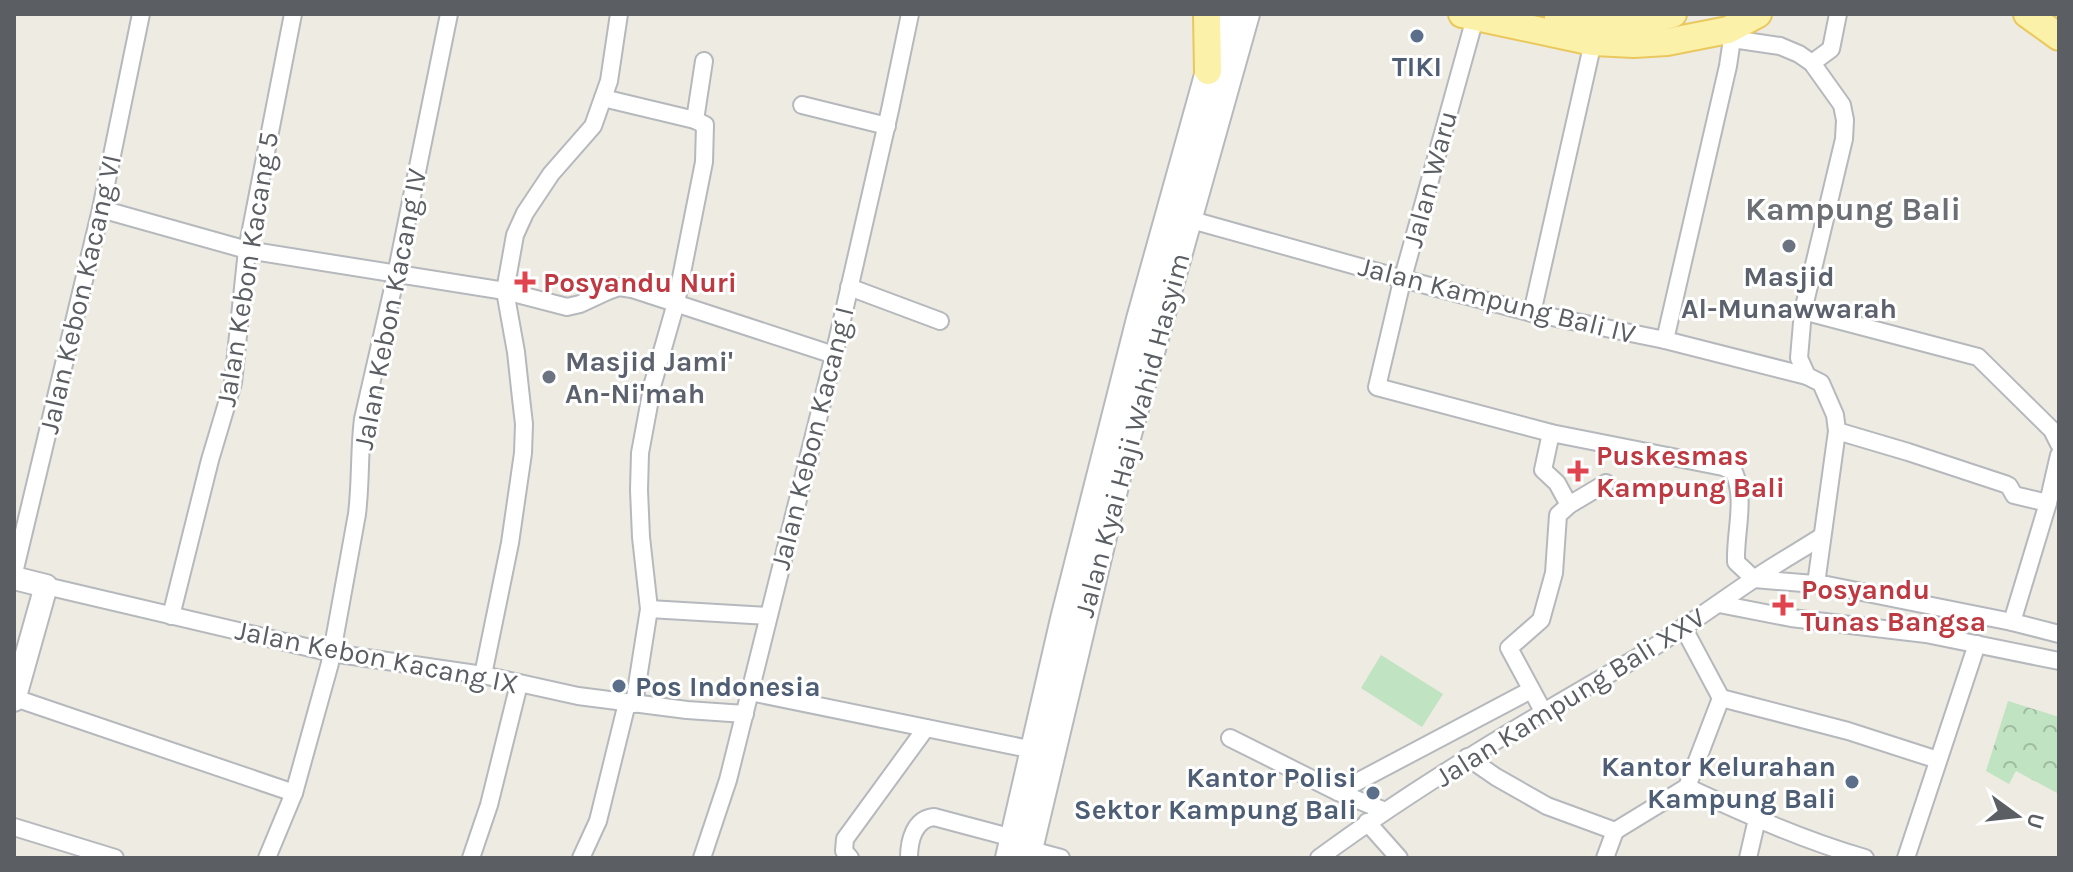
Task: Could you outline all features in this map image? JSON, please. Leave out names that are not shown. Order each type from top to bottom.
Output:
[{"type":"main road","points":[[1207,14],[1208,71]]},
{"type":"main road","name":"Jalan Kyai Haji Wahid Hasyim","points":[[1018,850],[1034,750],[1063,619],[1139,319],[1224,14]]},
{"type":"main road","name":"Jalan Kyai Haji Wahid Hasyim","points":[[1018,850],[1188,219],[1247,14]]},
{"type":"main road","points":[[1543,14],[1590,24],[1646,21],[1673,14]]},
{"type":"main road","points":[[1468,16],[1593,42],[1634,44],[1730,34],[1758,14]]},
{"type":"main road","points":[[2027,14],[2059,37]]},
{"type":"main road","points":[[2055,14],[2059,20]]},
{"type":"street","name":"Jalan Kebon Kacang VI","points":[[14,575],[101,209],[141,14]]},
{"type":"street","name":"Jalan Kebon Kacang 5","points":[[171,616],[210,460],[233,383],[247,250],[293,14]]},
{"type":"street","name":"Jalan Kebon Kacang IV","points":[[267,858],[294,793],[332,653],[357,514],[363,419],[449,14]]},
{"type":"street","points":[[483,675],[510,543],[523,453],[524,424],[516,352],[505,291],[515,235],[525,213],[551,174],[593,126],[609,81],[619,14]]},
{"type":"street","name":"Jalan Kebon Kacang I","points":[[702,858],[728,780],[834,355],[910,14]]},
{"type":"street","points":[[1812,63],[1831,49],[1838,14]]},
{"type":"street","name":"Jalan Waru","points":[[1468,16],[1377,387],[1551,433]]},
{"type":"street","points":[[1665,340],[1728,66],[1730,34],[1799,54],[1812,63],[1842,105],[1845,120],[1844,139],[1803,311],[1799,358],[1807,376],[1821,383],[1835,415],[1837,431],[1816,584]]},
{"type":"street","points":[[1532,313],[1593,42]]},
{"type":"street","points":[[695,120],[704,61]]},
{"type":"street","points":[[581,858],[598,821],[630,704],[649,609],[641,537],[640,453],[653,383],[676,303],[704,162],[706,127],[695,120],[603,98]]},
{"type":"street","points":[[802,105],[887,126]]},
{"type":"street","points":[[101,209],[247,250],[505,291],[567,307],[619,287],[632,289],[834,355]]},
{"type":"street","name":"Jalan Kampung Bali IV","points":[[1188,219],[1532,313],[1665,340],[1807,376]]},
{"type":"street","points":[[849,287],[940,321]]},
{"type":"street","points":[[1803,311],[1978,357],[2052,430],[2059,444]]},
{"type":"street","points":[[1837,431],[2005,484],[2014,495],[2048,503]]},
{"type":"street","points":[[1569,505],[1557,483],[1543,470],[1551,433],[1723,467],[1734,472],[1740,486],[1736,562],[1754,579],[1816,584],[2059,634]]},
{"type":"street","points":[[2012,622],[2048,503],[2059,455]]},
{"type":"street","points":[[1542,710],[1509,648],[1541,620],[1554,573],[1558,515],[1606,483]]},
{"type":"street","name":"Jalan Kampung Bali XXV","points":[[1319,858],[1367,822],[1467,757],[1542,710],[1629,663],[1821,537]]},
{"type":"street","name":"Jalan Kebon Kacang IX","points":[[14,575],[46,586],[332,653],[483,675],[630,704],[745,714]]},
{"type":"street","points":[[46,586],[14,699],[294,793]]},
{"type":"street","points":[[1719,604],[1791,618],[1926,634],[2059,661]]},
{"type":"street","points":[[649,609],[768,616]]},
{"type":"street","points":[[1683,627],[1721,698],[1848,731],[1938,760]]},
{"type":"street","points":[[1906,858],[1977,644]]},
{"type":"street","points":[[471,858],[489,805],[519,684]]},
{"type":"street","points":[[1338,792],[1532,691]]},
{"type":"street","points":[[750,692],[1034,750]]},
{"type":"street","points":[[1605,858],[1615,831],[1687,787],[1721,698]]},
{"type":"street","points":[[850,858],[844,851],[845,839],[926,728]]},
{"type":"street","points":[[1230,738],[1338,792],[1385,811]]},
{"type":"street","points":[[1467,757],[1547,806],[1615,831]]},
{"type":"street","points":[[1687,787],[1827,847],[1865,858]]},
{"type":"street","points":[[909,858],[911,841],[919,823],[934,817],[1018,850],[1061,858]]},
{"type":"street","points":[[1748,858],[1757,819]]},
{"type":"street","points":[[1367,822],[1399,858]]},
{"type":"street","points":[[14,827],[115,858]]},
{"type":"green space","points":[[1381,655],[1443,694],[1422,727],[1361,688]]},
{"type":"green space","points":[[2008,701],[2059,717],[2059,794],[2016,771],[2009,784],[1986,771]]},
{"type":"place","name":"TIKI","points":[[1417,36]]},
{"type":"place","name":"Masjid Al-Munawwarah","points":[[1789,246]]},
{"type":"place","name":"Posyandu Nuri","points":[[525,282]]},
{"type":"place","name":"Masjid Jami' An-Ni'mah","points":[[549,377]]},
{"type":"place","name":"Puskesmas Kampung Bali","points":[[1578,471]]},
{"type":"place","name":"Posyandu Tunas Bangsa","points":[[1783,605]]},
{"type":"place","name":"Pos Indonesia","points":[[619,686]]},
{"type":"place","name":"Kantor Kelurahan Kampung Bali","points":[[1852,782]]},
{"type":"place","name":"Kantor Polisi Sektor Kampung Bali","points":[[1373,793]]},
{"type":"district","name":"Kampung Bali","points":[[1853,209]]}]
